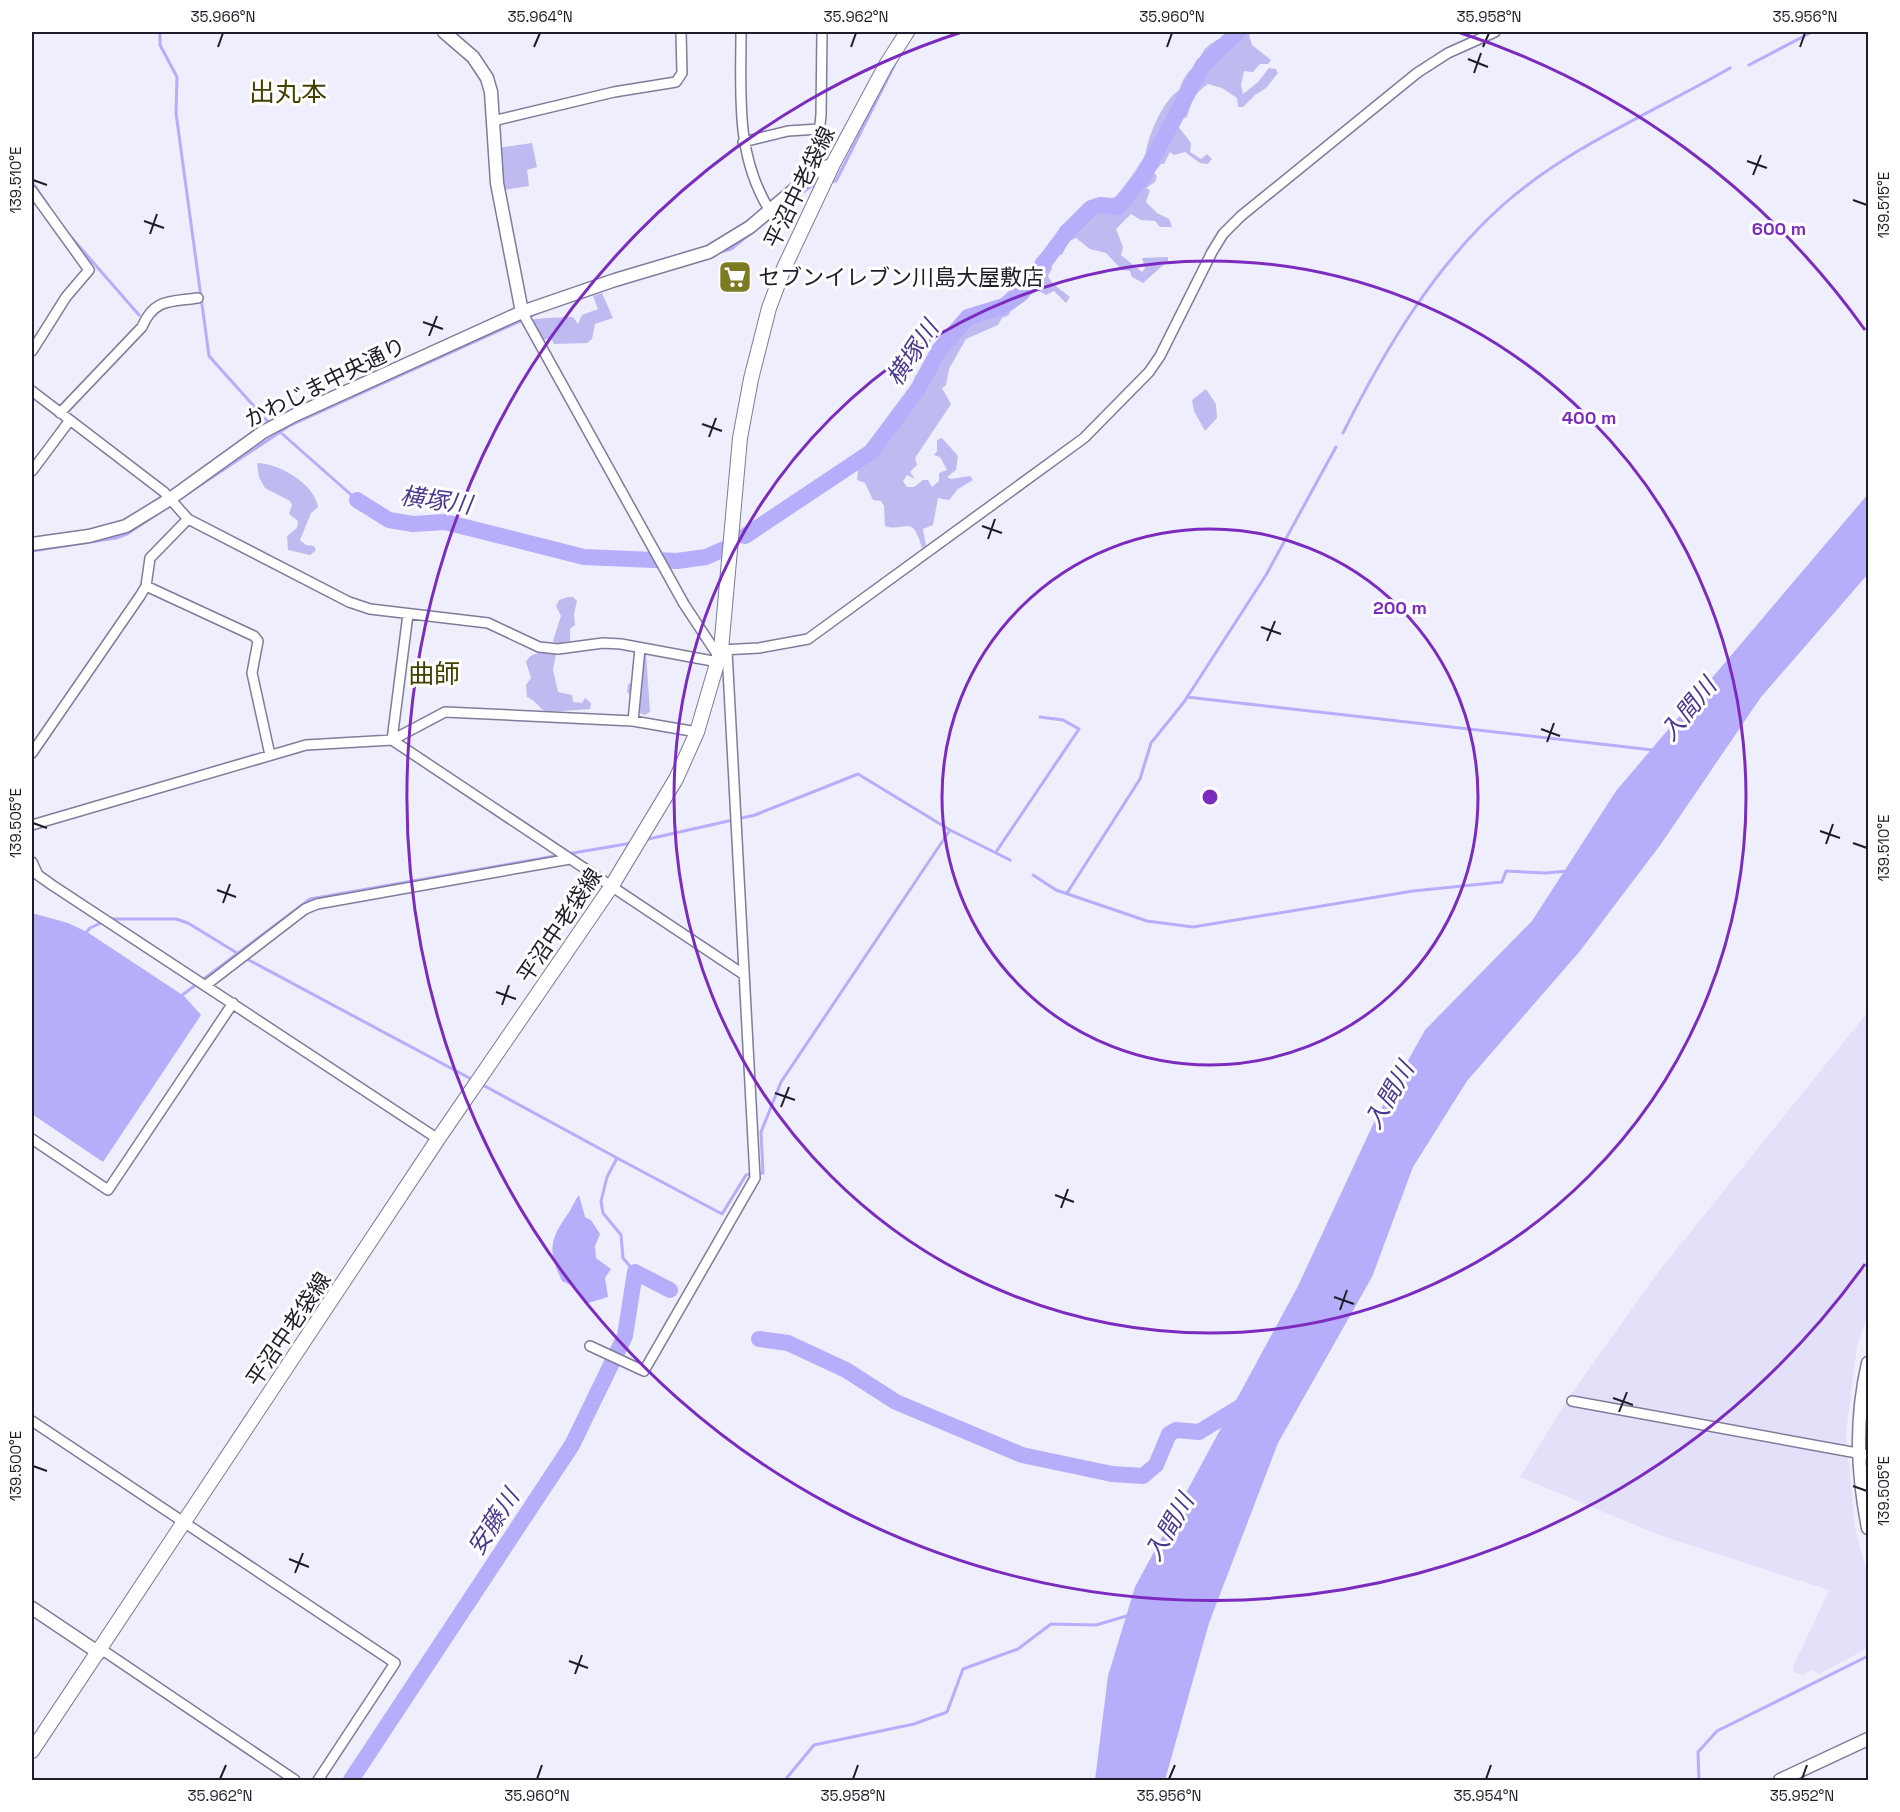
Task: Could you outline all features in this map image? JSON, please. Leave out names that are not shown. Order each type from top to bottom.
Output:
[{"type":"main road","name":"平沼中老袋線","points":[[32,1751],[438,1139],[611,887],[676,779],[697,732],[722,655],[740,438],[751,379],[770,308],[784,268],[833,164],[886,65],[907,32]]},
{"type":"street","points":[[444,32],[473,57],[487,78],[493,121],[497,183],[522,312],[684,604],[722,655],[755,1178],[644,1371],[590,1346]]},
{"type":"street","points":[[493,121],[614,92],[676,82],[682,73],[681,32]]},
{"type":"street","points":[[741,32],[740,117],[743,142],[753,178],[770,211]]},
{"type":"street","points":[[815,172],[819,129],[822,32]]},
{"type":"street","points":[[32,391],[170,499],[188,519],[349,602],[370,609],[488,623],[539,647],[561,648],[603,643],[722,655],[808,639],[1084,438],[1149,372],[1169,340],[1212,252],[1223,234],[1235,222],[1417,73],[1448,53],[1495,32]]},
{"type":"street","points":[[743,142],[788,131],[819,129]]},
{"type":"street","name":"かわじま中央通り","points":[[32,544],[108,532],[126,526],[170,499],[263,432],[295,415],[522,312],[615,280],[709,252],[734,238],[770,211],[815,172],[833,164]]},
{"type":"street","points":[[32,192],[89,270],[66,297],[32,351]]},
{"type":"street","points":[[60,413],[142,327],[146,318],[160,303],[198,298]]},
{"type":"street","points":[[32,471],[70,420]]},
{"type":"street","points":[[32,753],[146,586],[150,558],[188,519]]},
{"type":"street","points":[[146,586],[254,636],[258,641],[252,673],[270,755]]},
{"type":"street","points":[[392,740],[408,614]]},
{"type":"street","points":[[633,722],[640,648]]},
{"type":"street","points":[[32,825],[306,745],[392,740],[445,712],[633,722],[697,732]]},
{"type":"street","points":[[392,740],[743,974]]},
{"type":"street","points":[[206,985],[305,909],[317,903],[570,859]]},
{"type":"street","points":[[32,862],[38,875],[52,885],[438,1139]]},
{"type":"street","points":[[32,1139],[108,1190],[233,1003]]},
{"type":"street","points":[[1869,1363],[1862,1390],[1864,1454],[1859,1483],[1869,1528]]},
{"type":"street","points":[[1572,1401],[1864,1454]]},
{"type":"street","points":[[32,1421],[395,1663],[318,1780]]},
{"type":"street","points":[[32,1608],[295,1780]]},
{"type":"street","points":[[1780,1780],[1792,1778],[1869,1739]]},
{"type":"shaded area","points":[[1233,32],[1253,32],[1249,35],[1252,45],[1271,60],[1268,64],[1260,64],[1253,72],[1244,71],[1241,85],[1243,94],[1258,82],[1269,68],[1276,69],[1278,73],[1266,88],[1243,107],[1238,107],[1237,98],[1222,88],[1208,84],[1198,93],[1193,99],[1187,117],[1180,120],[1178,126],[1191,143],[1190,152],[1201,159],[1207,154],[1212,159],[1208,164],[1200,163],[1185,152],[1174,155],[1170,152],[1164,164],[1161,164],[1154,173],[1157,176],[1155,182],[1146,188],[1150,190],[1146,202],[1157,213],[1169,219],[1172,227],[1160,227],[1155,221],[1141,220],[1131,214],[1116,229],[1123,247],[1121,255],[1142,272],[1145,268],[1142,258],[1168,257],[1168,261],[1143,283],[1132,277],[1130,271],[1122,270],[1106,253],[1090,249],[1076,238],[1069,241],[1062,255],[1059,253],[1051,263],[1052,269],[1048,276],[1052,283],[1070,297],[1066,303],[1054,291],[1046,295],[1038,290],[1011,308],[1009,315],[1002,318],[998,325],[966,339],[949,369],[946,385],[942,388],[951,404],[915,458],[917,465],[910,472],[915,479],[907,475],[903,481],[907,487],[914,487],[923,480],[928,480],[932,487],[939,481],[939,473],[947,470],[940,457],[934,455],[937,451],[937,440],[942,438],[958,456],[956,470],[947,477],[951,479],[970,476],[973,480],[958,489],[949,500],[938,498],[933,525],[923,529],[926,546],[922,548],[915,530],[911,527],[885,526],[884,506],[881,501],[873,500],[865,483],[857,480],[858,471],[853,463],[861,461],[861,455],[878,437],[896,407],[902,405],[905,397],[911,394],[915,376],[926,368],[933,352],[942,350],[945,346],[941,339],[946,331],[960,321],[991,306],[1022,280],[1030,278],[1035,270],[1035,260],[1062,232],[1059,228],[1098,201],[1114,197],[1118,193],[1142,161],[1158,118],[1173,95],[1179,90],[1186,75],[1199,64],[1200,57],[1207,47]]},
{"type":"shaded area","points":[[532,143],[537,167],[527,170],[529,186],[503,190],[498,148]]},
{"type":"shaded area","points":[[602,293],[613,318],[595,324],[592,339],[587,343],[554,344],[551,338],[544,340],[541,336],[538,337],[530,320],[573,317],[578,324],[582,315],[598,309],[593,296]]},
{"type":"shaded area","points":[[1206,389],[1216,404],[1217,418],[1205,431],[1194,411],[1192,400]]},
{"type":"shaded area","points":[[257,463],[285,471],[310,490],[318,507],[311,513],[300,540],[306,545],[314,546],[316,550],[310,555],[288,550],[287,536],[297,528],[298,521],[289,514],[292,505],[290,501],[265,488],[259,477]]},
{"type":"shaded area","points":[[573,597],[577,601],[574,614],[575,625],[570,629],[570,643],[557,645],[553,641],[561,616],[556,606],[559,600]]},
{"type":"shaded area","points":[[549,652],[556,654],[553,670],[558,692],[572,695],[573,702],[582,703],[585,698],[591,703],[590,709],[547,712],[527,697],[526,685],[531,678],[526,662],[533,655]]},
{"type":"shaded area","points":[[646,654],[650,712],[645,715],[637,712],[634,698],[627,692],[628,685],[632,682],[632,672],[641,655]]},
{"type":"shaded area","points":[[1868,1012],[1868,1312],[1857,1347],[1846,1433],[1855,1528],[1868,1577],[1868,1648],[1819,1674],[1813,1670],[1803,1675],[1793,1672],[1793,1667],[1829,1590],[1659,1535],[1520,1477],[1571,1394],[1659,1271]]},
{"type":"water","name":"入間川","points":[[1868,494],[1868,574],[1761,697],[1661,844],[1580,951],[1467,1081],[1413,1167],[1372,1277],[1278,1443],[1209,1623],[1165,1780],[1095,1780],[1108,1676],[1135,1587],[1298,1286],[1376,1118],[1425,1030],[1532,921],[1616,791]]},
{"type":"water","points":[[32,913],[68,923],[87,932],[184,996],[201,1015],[103,1162],[32,1114]]},
{"type":"water","points":[[579,1195],[585,1217],[591,1220],[600,1234],[595,1246],[596,1258],[611,1269],[605,1278],[608,1297],[585,1304],[575,1287],[562,1281],[554,1262],[552,1247],[557,1232]]},
{"type":"waterway","points":[[160,32],[160,45],[177,77],[176,113],[209,356],[269,423]]},
{"type":"waterway","points":[[911,38],[915,32]]},
{"type":"waterway","name":"横塚川","points":[[745,536],[871,452],[918,389],[939,350],[968,317],[1004,306],[1021,294],[1067,232],[1091,208],[1100,205],[1118,207],[1143,177],[1203,65],[1238,32]]},
{"type":"waterway","points":[[1749,65],[1812,32]]},
{"type":"waterway","points":[[830,182],[836,181],[899,56]]},
{"type":"waterway","points":[[1343,433],[1376,371],[1433,282],[1455,254],[1504,204],[1556,164],[1584,147],[1730,68]]},
{"type":"waterway","points":[[32,182],[48,205]]},
{"type":"waterway","points":[[717,253],[731,249],[811,186],[817,185]]},
{"type":"waterway","points":[[71,237],[139,315]]},
{"type":"waterway","points":[[32,551],[116,538],[127,534],[289,426],[538,313]]},
{"type":"waterway","points":[[279,431],[357,500]]},
{"type":"waterway","points":[[1067,893],[1140,779],[1151,743],[1184,702],[1266,575],[1336,447]]},
{"type":"waterway","name":"横塚川","points":[[357,500],[389,520],[413,524],[445,522],[584,557],[677,561],[706,557],[724,549]]},
{"type":"waterway","points":[[1187,697],[1653,750]]},
{"type":"waterway","points":[[996,852],[1079,729],[1063,720],[1040,717]]},
{"type":"waterway","points":[[644,840],[755,815],[858,774],[950,830],[1010,860]]},
{"type":"waterway","points":[[617,1158],[722,1214],[746,1175],[763,1173],[761,1132],[781,1082],[950,830]]},
{"type":"waterway","points":[[567,854],[632,843]]},
{"type":"waterway","points":[[181,996],[310,899],[561,855]]},
{"type":"waterway","points":[[1033,875],[1056,890],[1147,921],[1193,927],[1413,891],[1502,882],[1506,871],[1546,873],[1568,871]]},
{"type":"waterway","points":[[109,919],[176,919],[188,923],[237,953]]},
{"type":"waterway","points":[[84,935],[90,928],[103,922]]},
{"type":"waterway","points":[[245,958],[475,1081]]},
{"type":"waterway","points":[[481,1084],[617,1158],[607,1177],[601,1201],[603,1213],[621,1235],[623,1258],[635,1272]]},
{"type":"waterway","name":"安藤川","points":[[351,1780],[572,1445],[625,1336],[635,1272],[670,1290]]},
{"type":"waterway","points":[[759,1339],[788,1343],[846,1370],[896,1402],[1022,1455],[1112,1474],[1143,1476],[1156,1465],[1169,1434],[1176,1430],[1199,1432],[1248,1402]]},
{"type":"waterway","points":[[785,1780],[814,1745],[914,1724],[947,1712],[963,1669],[1018,1649],[1051,1624],[1096,1625],[1130,1615]]},
{"type":"waterway","points":[[1699,1780],[1698,1752],[1717,1731],[1868,1656]]},
{"type":"place","name":"セブンイレブン川島大屋敷店","points":[[735,277]]},
{"type":"district","name":"出丸本","points":[[288,92]]},
{"type":"district","name":"曲師","points":[[434,674]]}]
